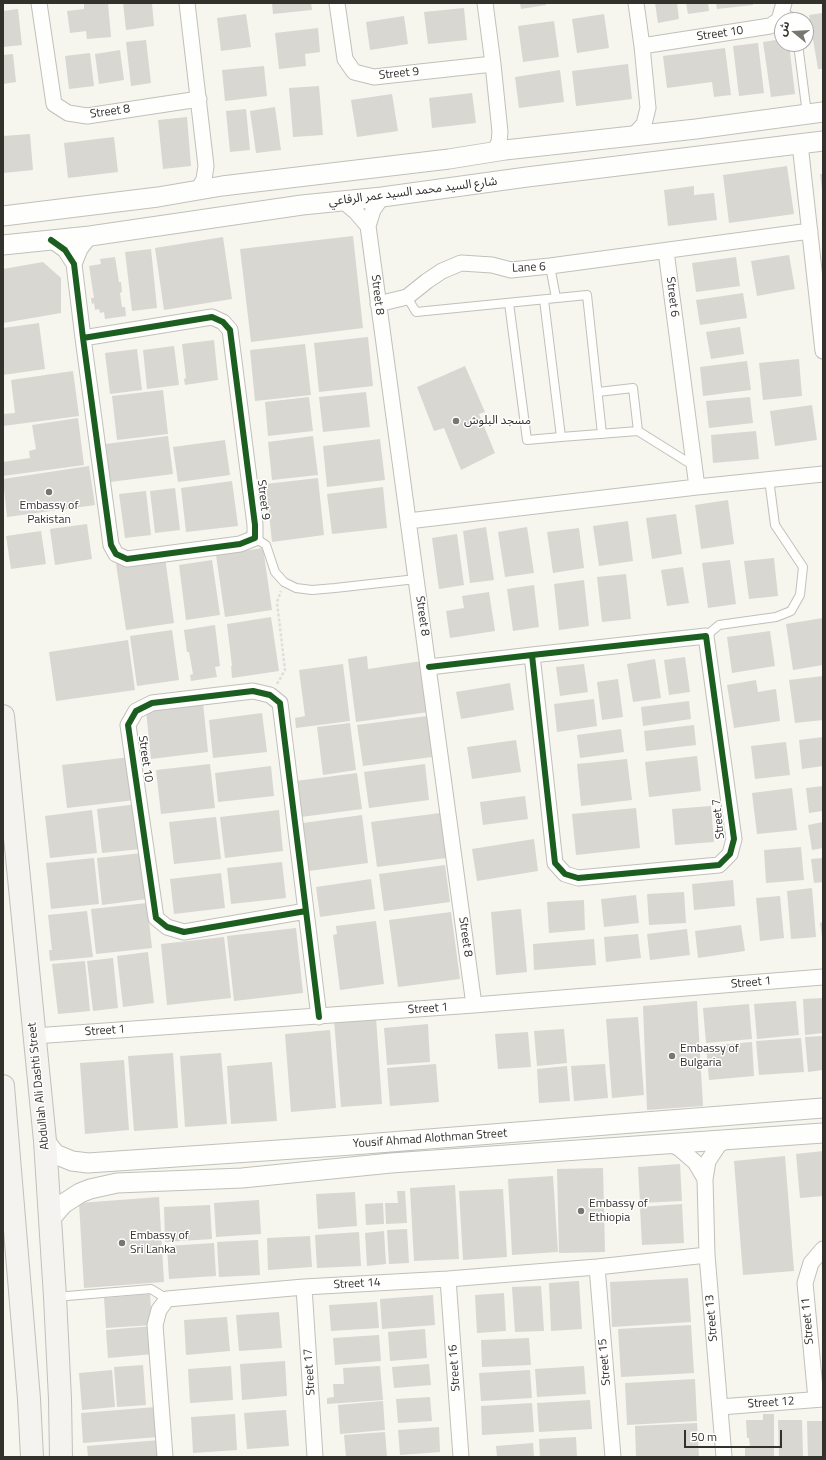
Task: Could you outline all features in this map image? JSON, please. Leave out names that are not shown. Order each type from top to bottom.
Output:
[{"type":"main road","name":"Abdullah Ali Dashti Street","points":[[3,716],[45,1141],[60,1399],[60,1451]]},
{"type":"main road","points":[[3,1086],[30,1399],[32,1450]]},
{"type":"main road","points":[[30,1399],[32,1407],[38,1412],[45,1413],[52,1412],[58,1406],[60,1399]]},
{"type":"main road","points":[[32,1450],[39,1437],[44,1436],[54,1438],[60,1451]]},
{"type":"street","name":"Street 8","points":[[39,3],[54,104],[68,113],[87,116],[199,99]]},
{"type":"street","points":[[187,3],[206,166],[204,179],[198,190]]},
{"type":"street","name":"Street 9","points":[[338,3],[345,59],[354,72],[374,77],[493,64]]},
{"type":"street","points":[[485,3],[500,132],[499,142],[494,152]]},
{"type":"street","points":[[634,136],[644,124],[648,108],[636,3]]},
{"type":"street","name":"Street 10","points":[[642,46],[770,26],[774,23]]},
{"type":"street","points":[[648,108],[658,122],[672,131]]},
{"type":"street","points":[[3,216],[158,197],[222,186],[449,159],[494,152],[696,129],[815,113]]},
{"type":"street","points":[[732,152],[724,141],[727,136],[823,123]]},
{"type":"street","points":[[527,177],[549,165],[695,145],[704,141],[703,134],[696,129]]},
{"type":"street","points":[[500,132],[508,143],[519,149]]},
{"type":"street","name":"شارع السيد محمد السيد عمر الرفاعي","points":[[3,245],[90,236],[302,206],[823,141]]},
{"type":"street","points":[[800,144],[823,352]]},
{"type":"street","points":[[302,206],[296,199],[297,194],[300,191],[436,173],[445,166],[449,159]]},
{"type":"street","points":[[206,166],[213,178],[222,186]]},
{"type":"street","points":[[148,227],[160,216],[167,213],[265,198],[268,195],[269,189],[266,183],[263,182]]},
{"type":"street","points":[[25,243],[21,242],[17,238],[16,234],[20,226],[133,212],[147,206],[158,197]]},
{"type":"street","name":"Street 8","points":[[382,197],[373,210],[368,226],[474,1005]]},
{"type":"street","points":[[343,201],[356,212],[368,226]]},
{"type":"street","points":[[666,251],[810,231]]},
{"type":"street","points":[[74,264],[80,249],[90,236]]},
{"type":"street","name":"Street 9","points":[[52,240],[65,250],[74,264],[83,338],[111,545],[116,554],[127,559],[240,544],[255,538],[255,525],[230,330],[223,322],[212,317],[83,338]]},
{"type":"street","name":"Lane 6","points":[[378,304],[407,297],[442,271],[461,263],[492,265],[511,270],[666,251]]},
{"type":"street","name":"Street 6","points":[[666,251],[697,487]]},
{"type":"street","points":[[408,521],[697,487],[823,474]]},
{"type":"street","points":[[429,667],[706,636]]},
{"type":"street","name":"Street 7","points":[[532,655],[555,863],[565,874],[578,878],[719,865],[730,854],[734,839],[706,636]]},
{"type":"street","name":"Street 10","points":[[270,695],[253,691],[152,703],[136,710],[128,725],[156,918],[167,927],[184,932],[306,911]]},
{"type":"street","points":[[270,695],[280,703],[319,1016]]},
{"type":"street","name":"Street 1","points":[[34,1036],[474,1005],[823,977]]},
{"type":"street","name":"Yousif Ahmad Alothman Street","points":[[45,1141],[56,1154],[72,1161],[88,1164],[540,1131],[823,1108]]},
{"type":"street","points":[[391,1163],[387,1162],[383,1156],[382,1152],[384,1150],[518,1142],[540,1131]]},
{"type":"street","name":"Yousif Ahmad Alothman Street","points":[[50,1219],[63,1204],[80,1193],[117,1183],[242,1178],[391,1163],[823,1133]]},
{"type":"street","name":"Street 13","points":[[724,1457],[707,1255],[705,1179],[708,1161],[718,1146],[725,1140]]},
{"type":"street","points":[[671,1144],[680,1149],[694,1162],[705,1179]]},
{"type":"street","points":[[242,1178],[248,1172],[260,1168],[347,1160],[351,1158],[356,1150],[352,1145]]},
{"type":"street","points":[[117,1183],[112,1180],[111,1177],[116,1171],[200,1165],[206,1162],[211,1155]]},
{"type":"street","name":"Street 11","points":[[819,1399],[804,1283],[811,1263],[823,1249]]},
{"type":"street","name":"Street 14","points":[[167,1299],[304,1287],[448,1279],[597,1267],[707,1255]]},
{"type":"street","name":"Street 15","points":[[597,1267],[613,1457]]},
{"type":"street","name":"Street 16","points":[[448,1279],[461,1457]]},
{"type":"street","name":"Street 17","points":[[304,1287],[315,1457]]},
{"type":"street","points":[[165,1457],[155,1325],[160,1310],[167,1299]]},
{"type":"street","name":"Street 12","points":[[720,1407],[819,1399]]},
{"type":"lane","points":[[800,52],[815,113]]},
{"type":"lane","points":[[550,266],[556,298]]},
{"type":"lane","points":[[407,297],[416,312],[587,295],[602,434]]},
{"type":"lane","points":[[544,300],[561,437]]},
{"type":"lane","points":[[509,303],[527,440],[638,431],[694,466]]},
{"type":"lane","points":[[598,392],[633,388],[638,431]]},
{"type":"lane","points":[[706,636],[719,626],[776,617],[791,611],[800,594],[803,567],[775,525],[769,480]]},
{"type":"lane","points":[[255,538],[266,545],[275,572],[284,582],[296,588],[312,590],[416,579]]},
{"type":"lane","points":[[55,1297],[151,1289],[167,1299]]},
{"type":"path","points":[[270,695],[285,670],[277,602],[284,582]]},
{"type":"building","points":[[84,3],[108,3],[111,37],[87,39],[86,31],[70,33],[67,11],[84,9]]},
{"type":"building","points":[[123,3],[152,3],[154,26],[126,30]]},
{"type":"building","points":[[272,3],[311,3],[312,10],[273,14]]},
{"type":"building","points":[[520,3],[546,3],[546,5],[521,9]]},
{"type":"building","points":[[655,3],[677,3],[679,19],[658,23]]},
{"type":"building","points":[[686,3],[708,3],[709,11],[688,14]]},
{"type":"building","points":[[716,3],[753,3],[753,5],[717,9]]},
{"type":"building","points":[[464,8],[467,40],[428,44],[424,12]]},
{"type":"building","points":[[18,9],[22,45],[3,47],[3,11]]},
{"type":"building","points":[[823,13],[823,69],[818,69],[814,45],[814,14]]},
{"type":"building","points":[[246,14],[251,47],[221,51],[217,18]]},
{"type":"building","points":[[604,14],[609,48],[577,53],[572,19]]},
{"type":"building","points":[[404,16],[408,44],[370,50],[366,22]]},
{"type":"building","points":[[554,21],[559,57],[523,62],[518,26]]},
{"type":"building","points":[[318,28],[320,52],[305,54],[306,66],[279,69],[275,33]]},
{"type":"building","points":[[146,40],[151,83],[131,86],[126,42]]},
{"type":"building","points":[[774,40],[774,52],[790,52],[795,94],[771,97],[763,42]]},
{"type":"building","points":[[758,43],[764,93],[739,96],[733,46]]},
{"type":"building","points":[[725,48],[731,95],[714,97],[712,82],[667,88],[663,56]]},
{"type":"building","points":[[120,50],[124,80],[99,84],[95,54]]},
{"type":"building","points":[[90,53],[94,86],[69,89],[65,56]]},
{"type":"building","points":[[13,54],[16,82],[3,84],[3,55]]},
{"type":"building","points":[[628,64],[632,99],[576,106],[572,71]]},
{"type":"building","points":[[264,66],[267,96],[225,101],[222,70]]},
{"type":"building","points":[[560,70],[564,102],[519,108],[515,77]]},
{"type":"building","points":[[319,86],[323,135],[293,137],[289,88]]},
{"type":"building","points":[[472,93],[476,123],[432,128],[429,98]]},
{"type":"building","points":[[392,94],[398,131],[357,137],[351,100]]},
{"type":"building","points":[[275,107],[281,150],[256,153],[250,111]]},
{"type":"building","points":[[246,109],[250,150],[230,152],[226,111]]},
{"type":"building","points":[[187,117],[191,166],[163,169],[158,120]]},
{"type":"building","points":[[30,134],[33,170],[3,173],[3,136]]},
{"type":"building","points":[[114,137],[118,172],[68,178],[64,143]]},
{"type":"building","points":[[787,166],[794,214],[729,223],[723,175]]},
{"type":"building","points":[[820,174],[823,174],[823,190],[822,190]]},
{"type":"building","points":[[694,186],[694,195],[714,193],[717,220],[668,226],[664,190]]},
{"type":"building","points":[[353,236],[363,328],[251,342],[240,249]]},
{"type":"building","points":[[223,237],[232,299],[164,310],[155,248]]},
{"type":"building","points":[[151,249],[157,308],[132,311],[125,252]]},
{"type":"building","points":[[789,255],[795,289],[757,296],[751,261]]},
{"type":"building","points":[[115,257],[119,282],[121,282],[122,292],[120,293],[122,307],[125,307],[126,316],[105,319],[104,312],[100,313],[99,309],[95,310],[94,303],[92,304],[91,298],[94,298],[89,266],[101,264],[100,259]]},
{"type":"building","points":[[736,257],[740,286],[696,292],[692,263]]},
{"type":"building","points":[[43,262],[61,278],[61,313],[3,323],[3,269]]},
{"type":"building","points":[[743,293],[747,318],[700,325],[696,300]]},
{"type":"building","points":[[39,323],[45,369],[3,375],[3,328]]},
{"type":"building","points":[[740,327],[744,354],[711,359],[706,332]]},
{"type":"building","points":[[368,337],[373,386],[319,392],[314,343]]},
{"type":"building","points":[[214,340],[218,380],[185,385],[184,379],[186,378],[182,344]]},
{"type":"building","points":[[305,344],[311,395],[255,401],[250,350]]},
{"type":"building","points":[[174,346],[179,385],[147,389],[143,350]]},
{"type":"building","points":[[137,349],[142,390],[110,394],[105,353]]},
{"type":"building","points":[[799,359],[802,396],[763,400],[759,363]]},
{"type":"building","points":[[747,361],[751,390],[703,396],[700,367]]},
{"type":"building","name":"مسجد البلوش","points":[[465,366],[485,412],[479,414],[495,453],[461,470],[444,428],[434,431],[417,387]]},
{"type":"building","points":[[73,371],[79,416],[3,426],[3,414],[15,413],[11,380]]},
{"type":"building","points":[[163,390],[168,434],[117,440],[112,396]]},
{"type":"building","points":[[366,392],[370,427],[323,432],[319,397]]},
{"type":"building","points":[[309,397],[313,431],[268,436],[265,402]]},
{"type":"building","points":[[750,397],[753,423],[709,428],[706,401]]},
{"type":"building","points":[[812,405],[817,440],[775,446],[770,411]]},
{"type":"building","points":[[78,418],[84,465],[3,476],[3,462],[30,458],[29,451],[36,449],[32,425]]},
{"type":"building","points":[[756,431],[759,459],[713,463],[711,435]]},
{"type":"building","points":[[168,436],[173,474],[110,482],[106,444]]},
{"type":"building","points":[[313,436],[318,475],[272,480],[268,442]]},
{"type":"building","points":[[380,439],[385,480],[327,487],[323,446]]},
{"type":"building","points":[[225,440],[230,475],[178,482],[173,447]]},
{"type":"building","name":"Embassy of Pakistan","points":[[89,466],[95,505],[7,517],[3,479]]},
{"type":"building","points":[[318,478],[324,535],[272,542],[266,484]]},
{"type":"building","points":[[232,481],[238,526],[186,532],[181,488]]},
{"type":"building","points":[[383,487],[387,528],[332,534],[327,494]]},
{"type":"building","points":[[175,488],[180,530],[155,533],[150,491]]},
{"type":"building","points":[[146,491],[151,535],[125,538],[119,494]]},
{"type":"building","points":[[728,500],[734,544],[701,549],[695,505]]},
{"type":"building","points":[[676,514],[682,554],[652,559],[646,518]]},
{"type":"building","points":[[628,521],[633,561],[599,566],[593,526]]},
{"type":"building","points":[[87,524],[92,559],[55,565],[50,529]]},
{"type":"building","points":[[486,527],[494,580],[470,583],[463,531]]},
{"type":"building","points":[[527,527],[534,573],[505,577],[498,532]]},
{"type":"building","points":[[579,528],[584,568],[553,573],[547,532]]},
{"type":"building","points":[[41,531],[46,564],[11,569],[6,536]]},
{"type":"building","points":[[457,534],[464,585],[439,589],[432,538]]},
{"type":"building","points":[[263,548],[272,610],[225,617],[216,555]]},
{"type":"building","points":[[165,557],[174,623],[126,630],[116,564]]},
{"type":"building","points":[[774,558],[778,596],[749,599],[744,561]]},
{"type":"building","points":[[212,560],[220,615],[186,620],[179,565]]},
{"type":"building","points":[[730,560],[736,604],[708,608],[702,563]]},
{"type":"building","points":[[683,567],[689,603],[667,606],[661,570]]},
{"type":"building","points":[[626,574],[631,619],[602,622],[597,577]]},
{"type":"building","points":[[584,580],[589,626],[559,630],[554,584]]},
{"type":"building","points":[[534,585],[539,627],[513,631],[507,589]]},
{"type":"building","points":[[489,592],[495,631],[450,638],[446,611],[464,608],[462,596]]},
{"type":"building","points":[[271,617],[279,671],[232,678],[227,624]]},
{"type":"building","points":[[823,618],[823,665],[793,670],[786,624]]},
{"type":"building","points":[[215,625],[220,666],[215,667],[217,677],[191,681],[190,675],[193,674],[189,652],[187,652],[184,630]]},
{"type":"building","points":[[172,630],[179,680],[137,686],[130,636]]},
{"type":"building","points":[[770,631],[775,666],[732,673],[727,637]]},
{"type":"building","points":[[128,640],[135,690],[56,701],[49,652]]},
{"type":"building","points":[[367,656],[368,669],[422,661],[429,712],[356,722],[348,659]]},
{"type":"building","points":[[685,657],[690,692],[669,695],[664,660]]},
{"type":"building","points":[[655,659],[661,698],[633,702],[627,664]]},
{"type":"building","points":[[343,664],[350,721],[296,728],[295,718],[305,716],[299,670]]},
{"type":"building","points":[[584,664],[588,692],[560,696],[556,667]]},
{"type":"building","points":[[823,676],[823,720],[795,723],[789,680]]},
{"type":"building","points":[[618,679],[623,717],[602,720],[597,682]]},
{"type":"building","points":[[756,680],[758,692],[776,689],[780,721],[734,728],[727,685]]},
{"type":"building","points":[[510,683],[514,710],[461,719],[456,692]]},
{"type":"building","points":[[594,699],[597,726],[557,732],[554,704]]},
{"type":"building","points":[[689,701],[691,719],[643,726],[641,707]]},
{"type":"building","points":[[203,703],[208,752],[151,759],[146,710]]},
{"type":"building","points":[[262,713],[267,752],[213,758],[209,720]]},
{"type":"building","points":[[427,716],[432,757],[363,766],[357,725]]},
{"type":"building","points":[[350,723],[356,770],[323,775],[317,727]]},
{"type":"building","points":[[694,725],[696,745],[646,751],[644,731]]},
{"type":"building","points":[[621,729],[624,752],[580,758],[577,735]]},
{"type":"building","points":[[823,737],[823,766],[802,769],[799,740]]},
{"type":"building","points":[[516,740],[521,772],[472,779],[467,747]]},
{"type":"building","points":[[786,742],[790,775],[755,779],[751,746]]},
{"type":"building","points":[[697,756],[701,791],[649,797],[645,762]]},
{"type":"building","points":[[131,757],[135,800],[67,808],[62,765]]},
{"type":"building","points":[[627,759],[632,800],[581,806],[577,764]]},
{"type":"building","points":[[210,764],[215,808],[161,814],[156,770]]},
{"type":"building","points":[[425,764],[429,800],[369,808],[364,772]]},
{"type":"building","points":[[271,766],[274,796],[218,802],[215,773]]},
{"type":"building","points":[[357,773],[362,809],[301,817],[296,781]]},
{"type":"building","points":[[823,786],[823,811],[809,813],[806,788]]},
{"type":"building","points":[[792,788],[797,830],[757,834],[752,793]]},
{"type":"building","points":[[525,796],[528,819],[483,825],[480,802]]},
{"type":"building","points":[[137,804],[141,849],[102,853],[97,809]]},
{"type":"building","points":[[711,806],[714,842],[675,845],[672,809]]},
{"type":"building","points":[[636,808],[640,848],[576,855],[572,814]]},
{"type":"building","points":[[92,810],[97,853],[50,858],[45,816]]},
{"type":"building","points":[[279,810],[283,851],[225,858],[220,817]]},
{"type":"building","points":[[440,813],[446,858],[377,867],[371,822]]},
{"type":"building","points":[[362,815],[368,863],[309,871],[303,823]]},
{"type":"building","points":[[216,817],[221,859],[174,864],[169,822]]},
{"type":"building","points":[[823,822],[823,848],[812,850],[808,825]]},
{"type":"building","points":[[534,839],[538,871],[477,881],[472,849]]},
{"type":"building","points":[[801,847],[804,880],[766,883],[764,850]]},
{"type":"building","points":[[142,853],[147,899],[102,905],[97,858]]},
{"type":"building","points":[[94,858],[99,904],[51,909],[46,863]]},
{"type":"building","points":[[823,858],[823,882],[814,883],[811,859]]},
{"type":"building","points":[[282,862],[286,898],[231,904],[227,868]]},
{"type":"building","points":[[445,865],[450,902],[384,911],[379,874]]},
{"type":"building","points":[[221,873],[225,908],[174,914],[170,879]]},
{"type":"building","points":[[371,879],[375,909],[320,917],[316,887]]},
{"type":"building","points":[[733,880],[735,906],[694,910],[692,884]]},
{"type":"building","points":[[812,888],[816,937],[791,939],[787,891]]},
{"type":"building","points":[[684,892],[686,923],[649,925],[647,894]]},
{"type":"building","points":[[636,895],[639,923],[604,927],[601,899]]},
{"type":"building","points":[[780,896],[784,938],[760,941],[756,898]]},
{"type":"building","points":[[584,900],[585,930],[549,933],[547,902]]},
{"type":"building","points":[[147,903],[152,948],[96,954],[91,909]]},
{"type":"building","points":[[521,909],[527,972],[496,975],[491,912]]},
{"type":"building","points":[[87,911],[93,957],[50,961],[49,950],[52,950],[48,915]]},
{"type":"building","points":[[451,912],[460,979],[398,987],[389,920]]},
{"type":"building","points":[[376,921],[384,984],[340,990],[333,935],[337,934],[336,926]]},
{"type":"building","points":[[823,922],[823,937],[822,937],[820,923]]},
{"type":"building","points":[[741,925],[745,951],[698,958],[695,931]]},
{"type":"building","points":[[296,928],[303,993],[234,1001],[227,936]]},
{"type":"building","points":[[687,929],[690,955],[650,960],[647,934]]},
{"type":"building","points":[[638,934],[641,958],[606,962],[604,937]]},
{"type":"building","points":[[224,937],[231,998],[167,1005],[161,944]]},
{"type":"building","points":[[594,939],[596,965],[534,970],[533,944]]},
{"type":"building","points":[[148,952],[154,1003],[123,1007],[117,956]]},
{"type":"building","points":[[113,958],[118,1008],[93,1011],[87,961]]},
{"type":"building","points":[[85,961],[90,1011],[58,1014],[52,964]]},
{"type":"building","points":[[823,998],[823,1033],[805,1035],[803,999]]},
{"type":"building","name":"Embassy of Bulgaria","points":[[697,1001],[703,1106],[647,1110],[643,1006]]},
{"type":"building","points":[[796,1001],[799,1035],[757,1039],[754,1004]]},
{"type":"building","points":[[749,1004],[752,1039],[706,1043],[703,1008]]},
{"type":"building","points":[[376,1017],[382,1104],[341,1107],[334,1020]]},
{"type":"building","points":[[638,1017],[644,1095],[612,1098],[606,1019]]},
{"type":"building","points":[[428,1024],[430,1062],[387,1065],[384,1028]]},
{"type":"building","points":[[564,1029],[567,1063],[537,1066],[534,1031]]},
{"type":"building","points":[[330,1030],[336,1108],[291,1112],[285,1034]]},
{"type":"building","points":[[528,1032],[531,1067],[498,1069],[495,1034]]},
{"type":"building","points":[[823,1036],[823,1070],[808,1072],[805,1037]]},
{"type":"building","points":[[801,1038],[804,1072],[759,1075],[756,1041]]},
{"type":"building","points":[[752,1042],[754,1076],[709,1080],[706,1046]]},
{"type":"building","points":[[173,1053],[178,1128],[134,1131],[128,1056]]},
{"type":"building","points":[[221,1053],[227,1124],[185,1127],[180,1056]]},
{"type":"building","points":[[124,1060],[129,1130],[85,1134],[80,1063]]},
{"type":"building","points":[[272,1062],[277,1121],[231,1124],[227,1066]]},
{"type":"building","points":[[436,1064],[439,1102],[390,1106],[387,1068]]},
{"type":"building","points":[[605,1064],[608,1098],[574,1101],[571,1066]]},
{"type":"building","points":[[567,1066],[570,1101],[539,1103],[537,1069]]},
{"type":"building","points":[[823,1151],[823,1196],[800,1198],[796,1154]]},
{"type":"building","points":[[785,1156],[794,1271],[743,1275],[734,1161]]},
{"type":"building","points":[[680,1164],[682,1201],[640,1203],[638,1167]]},
{"type":"building","name":"Embassy of Ethiopia","points":[[603,1168],[605,1252],[559,1253],[557,1169]]},
{"type":"building","points":[[553,1176],[558,1252],[512,1255],[508,1179]]},
{"type":"building","points":[[455,1185],[459,1259],[414,1261],[410,1188]]},
{"type":"building","points":[[503,1189],[507,1257],[463,1260],[459,1191]]},
{"type":"building","points":[[397,1191],[405,1191],[407,1223],[386,1224],[385,1203],[398,1203]]},
{"type":"building","points":[[355,1192],[357,1226],[318,1229],[316,1194]]},
{"type":"building","name":"Embassy of Sri Lanka","points":[[159,1197],[164,1282],[84,1288],[79,1203]]},
{"type":"building","points":[[259,1200],[261,1234],[216,1237],[214,1203]]},
{"type":"building","points":[[383,1203],[384,1224],[366,1225],[365,1204]]},
{"type":"building","points":[[682,1204],[684,1243],[642,1245],[640,1207]]},
{"type":"building","points":[[210,1205],[212,1239],[165,1242],[164,1207]]},
{"type":"building","points":[[407,1229],[409,1263],[389,1264],[387,1230]]},
{"type":"building","points":[[384,1231],[386,1264],[367,1266],[365,1233]]},
{"type":"building","points":[[359,1232],[361,1266],[317,1268],[315,1235]]},
{"type":"building","points":[[310,1236],[312,1267],[268,1270],[267,1238]]},
{"type":"building","points":[[258,1240],[260,1275],[219,1277],[217,1242]]},
{"type":"building","points":[[214,1243],[216,1276],[169,1279],[167,1246]]},
{"type":"building","points":[[688,1278],[691,1322],[612,1327],[610,1282]]},
{"type":"building","points":[[579,1281],[582,1329],[551,1331],[549,1283]]},
{"type":"building","points":[[541,1286],[544,1331],[515,1332],[512,1287]]},
{"type":"building","points":[[504,1293],[506,1331],[477,1333],[475,1295]]},
{"type":"building","points":[[150,1294],[152,1325],[106,1328],[104,1298]]},
{"type":"building","points":[[433,1295],[435,1325],[382,1329],[380,1299]]},
{"type":"building","points":[[377,1302],[379,1328],[331,1331],[329,1305]]},
{"type":"building","points":[[279,1312],[282,1348],[239,1351],[236,1315]]},
{"type":"building","points":[[227,1317],[230,1351],[186,1355],[184,1320]]},
{"type":"building","points":[[691,1325],[694,1373],[621,1377],[618,1329]]},
{"type":"building","points":[[152,1326],[154,1354],[108,1358],[106,1330]]},
{"type":"building","points":[[425,1329],[427,1358],[390,1361],[388,1332]]},
{"type":"building","points":[[379,1335],[381,1361],[335,1365],[333,1338]]},
{"type":"building","points":[[529,1338],[531,1365],[482,1367],[481,1340]]},
{"type":"building","points":[[285,1361],[287,1396],[242,1400],[240,1364]]},
{"type":"building","points":[[429,1364],[431,1385],[394,1388],[392,1367]]},
{"type":"building","points":[[143,1365],[146,1405],[117,1407],[114,1367]]},
{"type":"building","points":[[231,1366],[233,1400],[190,1403],[188,1369]]},
{"type":"building","points":[[380,1366],[383,1400],[327,1404],[327,1398],[334,1397],[333,1384],[344,1384],[343,1368]]},
{"type":"building","points":[[584,1366],[586,1394],[537,1397],[535,1369]]},
{"type":"building","points":[[112,1370],[115,1407],[82,1410],[79,1373]]},
{"type":"building","points":[[530,1370],[532,1398],[481,1401],[479,1373]]},
{"type":"building","points":[[695,1379],[697,1421],[627,1425],[625,1383]]},
{"type":"building","points":[[430,1397],[432,1421],[398,1423],[396,1399]]},
{"type":"building","points":[[590,1400],[592,1429],[539,1432],[537,1403]]},
{"type":"building","points":[[383,1401],[385,1430],[340,1434],[338,1405]]},
{"type":"building","points":[[532,1403],[534,1432],[482,1435],[481,1406]]},
{"type":"building","points":[[156,1407],[158,1437],[83,1443],[81,1413]]},
{"type":"building","points":[[286,1410],[289,1446],[247,1449],[244,1413]]},
{"type":"building","points":[[235,1414],[237,1450],[193,1453],[191,1417]]},
{"type":"building","points":[[763,1414],[774,1414],[774,1457],[745,1457],[745,1447],[750,1447],[749,1438],[747,1438],[746,1420],[763,1420]]},
{"type":"building","points":[[778,1420],[802,1420],[803,1457],[779,1457]]},
{"type":"building","points":[[807,1421],[823,1421],[823,1457],[808,1457]]},
{"type":"building","points":[[697,1423],[699,1457],[636,1457],[635,1426]]},
{"type":"building","points":[[439,1427],[440,1452],[400,1455],[398,1430]]},
{"type":"building","points":[[385,1432],[387,1457],[346,1457],[344,1435]]},
{"type":"building","points":[[576,1437],[577,1457],[540,1457],[539,1439]]},
{"type":"building","points":[[160,1440],[161,1457],[88,1457],[87,1446]]},
{"type":"building","points":[[533,1443],[534,1457],[497,1457],[496,1446]]},
{"type":"cycle path","points":[[51,240],[65,250],[74,264],[83,338],[111,545],[116,554],[127,559],[240,544],[255,538],[255,525],[230,330],[223,322],[212,317],[83,338]]},
{"type":"cycle path","points":[[429,667],[532,655],[706,636],[734,839],[730,854],[719,865],[578,878],[565,874],[555,863],[532,655]]},
{"type":"cycle path","points":[[306,911],[184,932],[167,927],[156,918],[128,725],[136,711],[152,703],[253,691],[270,695],[280,703],[306,911],[319,1017]]},
{"type":"place","name":"مسجد البلوش","points":[[456,421]]},
{"type":"place","name":"Embassy of Pakistan","points":[[49,492]]},
{"type":"place","name":"Embassy of Bulgaria","points":[[672,1056]]},
{"type":"place","name":"Embassy of Ethiopia","points":[[581,1211]]},
{"type":"place","name":"Embassy of Sri Lanka","points":[[122,1243]]}]
